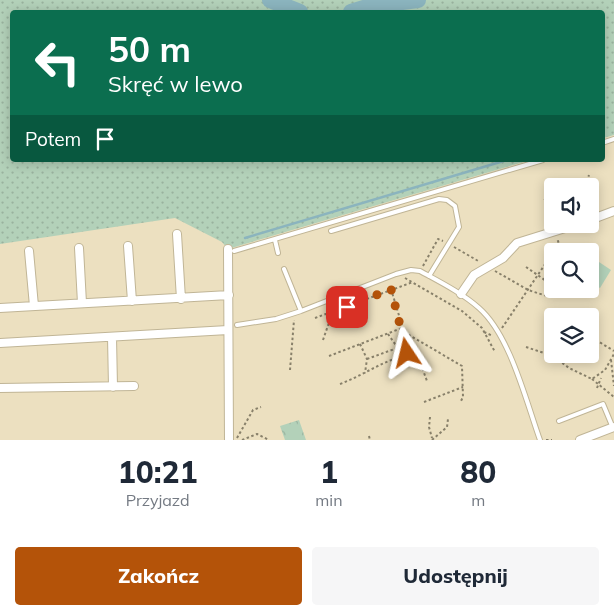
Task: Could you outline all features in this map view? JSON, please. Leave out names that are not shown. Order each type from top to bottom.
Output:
[{"type":"street","points":[[599,217],[614,212]]},
{"type":"street","points":[[460,294],[474,275],[503,258],[517,243],[544,232]]},
{"type":"street","points":[[177,234],[181,299]]},
{"type":"street","points":[[128,246],[132,301]]},
{"type":"street","points":[[79,248],[82,303]]},
{"type":"street","points":[[229,440],[228,330],[231,250]]},
{"type":"street","points":[[29,251],[34,306]]},
{"type":"street","points":[[0,308],[229,295]]},
{"type":"street","points":[[0,343],[228,330]]},
{"type":"street","points":[[112,337],[113,387]]},
{"type":"street","points":[[0,388],[134,386]]},
{"type":"street","points":[[580,440],[613,428]]},
{"type":"lane","points":[[231,250],[275,240],[536,162]]},
{"type":"lane","points":[[331,231],[439,199],[447,200],[455,206],[458,227],[429,276]]},
{"type":"lane","points":[[275,240],[278,253]]},
{"type":"lane","points":[[284,270],[301,311]]},
{"type":"lane","points":[[237,324],[276,319],[396,274],[411,270],[420,271],[480,308],[499,332],[540,440]]},
{"type":"lane","points":[[560,421],[603,404],[613,428]]},
{"type":"path","points":[[526,267],[544,279]]},
{"type":"path","points":[[499,332],[544,267]]},
{"type":"path","points":[[396,274],[462,311],[482,328],[495,352]]},
{"type":"path","points":[[315,318],[413,282]]},
{"type":"path","points":[[340,384],[365,375],[378,365],[394,359],[409,365],[404,332],[391,289]]},
{"type":"path","points":[[323,340],[332,312]]},
{"type":"path","points":[[290,370],[294,313]]},
{"type":"path","points":[[329,356],[402,328]]},
{"type":"path","points":[[404,332],[462,366],[463,387],[461,401]]},
{"type":"path","points":[[388,334],[400,347],[420,362],[427,380]]},
{"type":"path","points":[[599,342],[614,351]]},
{"type":"path","points":[[360,344],[367,359],[365,375]]},
{"type":"path","points":[[367,359],[400,347]]},
{"type":"path","points":[[526,347],[553,356],[569,368],[592,379],[614,397]]},
{"type":"path","points":[[592,379],[605,370],[614,354]]},
{"type":"path","points":[[611,360],[614,386]]},
{"type":"path","points":[[597,388],[601,378]]},
{"type":"path","points":[[424,402],[463,387]]},
{"type":"path","points":[[236,440],[253,410],[261,407]]},
{"type":"path","points":[[430,417],[429,427],[433,439],[447,427],[448,419]]},
{"type":"path","points":[[242,440],[258,434],[269,440]]},
{"type":"path","points":[[369,436],[370,440]]},
{"type":"path","points":[[546,440],[552,440]]},
{"type":"green space","points":[[0,0],[614,0],[614,135],[605,137],[605,10],[10,10],[10,162],[523,162],[228,249],[222,242],[175,218],[0,244]]},
{"type":"green space","points":[[599,262],[611,270],[599,287]]},
{"type":"green space","points":[[299,420],[306,440],[285,440],[280,426]]},
{"type":"waterway","points":[[270,0],[295,10]]},
{"type":"waterway","points":[[357,10],[370,6],[418,0]]},
{"type":"waterway","points":[[245,238],[500,162]]},
{"type":"route","points":[[347,307],[391,289],[404,332],[407,353]]}]
